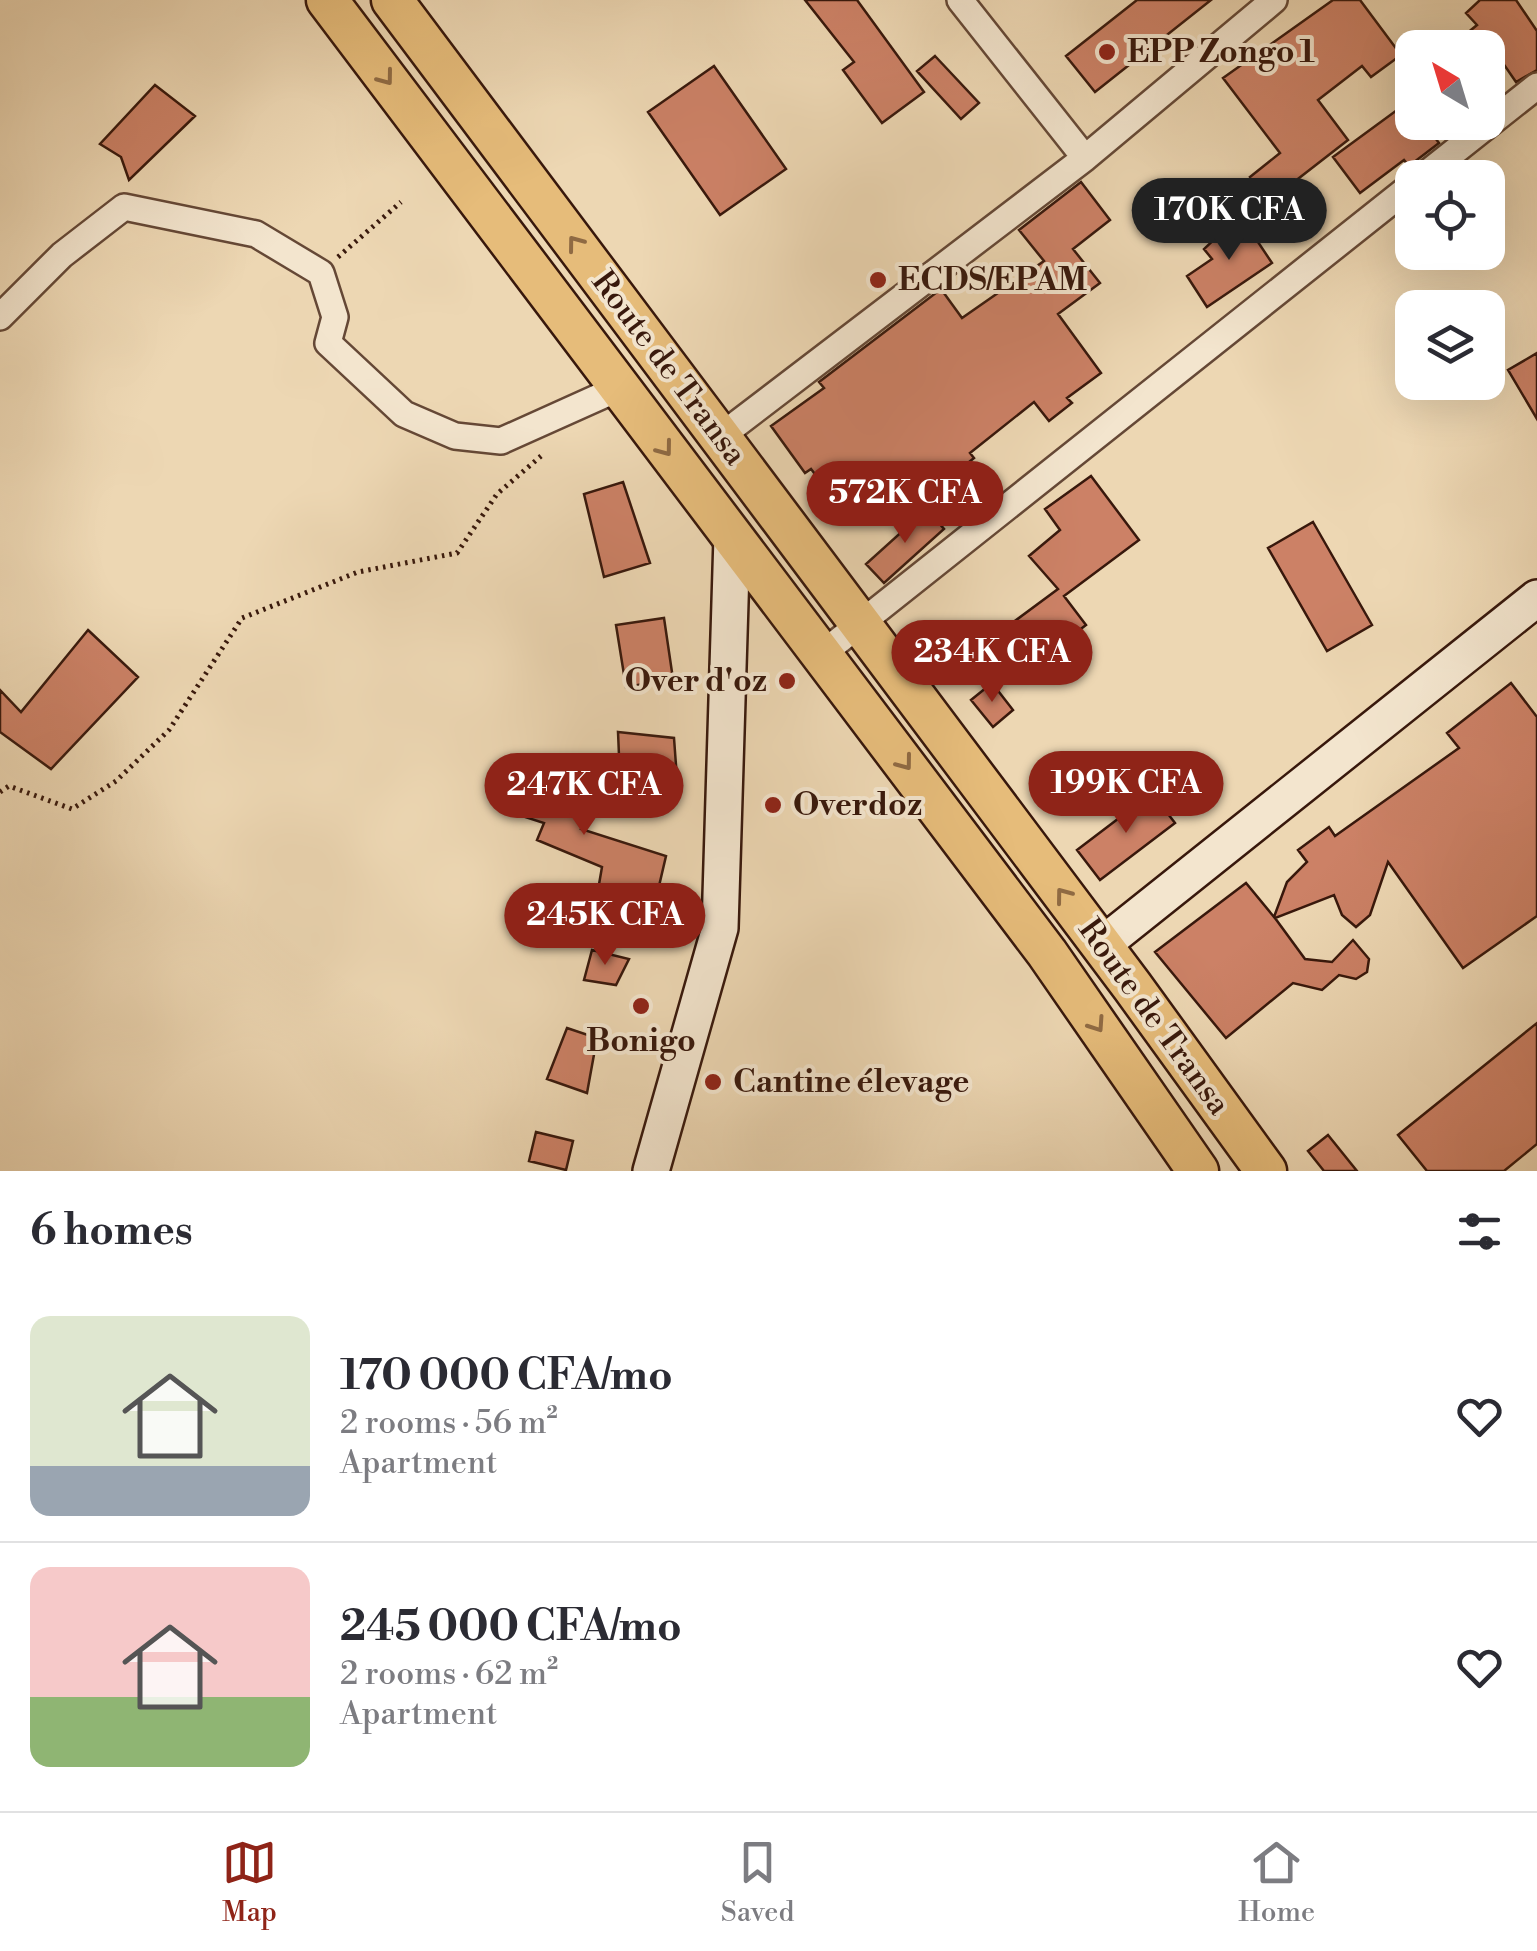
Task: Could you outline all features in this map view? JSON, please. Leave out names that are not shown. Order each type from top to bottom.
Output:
[{"type":"main road","name":"Route de Transa","points":[[327,0],[1048,953],[1198,1171]]},
{"type":"main road","name":"Route de Transa","points":[[392,0],[1102,946],[1266,1171]]},
{"type":"street","points":[[960,0],[1085,158]]},
{"type":"street","points":[[721,436],[1085,158],[1274,0]]},
{"type":"street","points":[[1444,160],[1537,86]]},
{"type":"street","points":[[822,654],[1395,198]]},
{"type":"street","points":[[0,317],[62,255],[124,207],[256,234],[321,273],[335,317],[328,343],[404,414],[456,436],[501,441],[619,388]]},
{"type":"street","points":[[652,1171],[720,928],[732,537]]},
{"type":"street","points":[[1102,946],[1537,598]]},
{"type":"path","points":[[321,273],[401,202]]},
{"type":"path","points":[[0,792],[9,786],[72,809],[116,782],[170,730],[242,618],[358,572],[457,553],[498,494],[552,447]]},
{"type":"building","points":[[805,0],[857,0],[924,92],[882,123],[843,70],[854,62]]},
{"type":"building","points":[[1137,0],[1211,0],[1095,92],[1066,56]]},
{"type":"building","points":[[1333,0],[1360,0],[1395,47],[1395,59],[1371,77],[1362,66],[1318,100],[1348,140],[1249,217],[1233,197],[1280,153],[1223,78]]},
{"type":"building","points":[[1480,0],[1516,0],[1537,31],[1537,70],[1516,82],[1505,66],[1505,30],[1471,30],[1477,25],[1466,13]]},
{"type":"building","points":[[935,56],[979,103],[961,119],[917,71]]},
{"type":"building","points":[[714,66],[786,169],[720,215],[648,112]]},
{"type":"building","points":[[155,85],[195,116],[129,180],[121,157],[100,144]]},
{"type":"building","points":[[1395,112],[1395,140],[1439,143],[1417,160],[1395,160],[1395,167],[1360,193],[1333,157]]},
{"type":"building","points":[[1081,182],[1110,220],[1073,249],[1100,283],[1058,314],[1101,373],[1067,398],[1072,403],[1049,421],[1034,402],[970,453],[974,458],[936,489],[942,497],[916,518],[885,476],[842,509],[811,469],[805,473],[771,426],[824,388],[819,382],[941,289],[962,318],[1044,261],[1019,230]]},
{"type":"building","points":[[1240,215],[1272,263],[1207,307],[1187,276],[1212,259],[1204,249]]},
{"type":"building","points":[[1537,353],[1537,419],[1508,370]]},
{"type":"building","points":[[1091,476],[1139,540],[1064,596],[1086,625],[1027,670],[1000,632],[1058,589],[1029,556],[1060,530],[1045,509]]},
{"type":"building","points":[[623,482],[650,563],[604,577],[584,494]]},
{"type":"building","points":[[927,509],[944,529],[884,583],[866,564]]},
{"type":"building","points":[[1313,522],[1372,625],[1327,651],[1268,548]]},
{"type":"building","points":[[664,618],[673,679],[626,687],[616,625]]},
{"type":"building","points":[[88,630],[138,677],[51,769],[0,732],[0,690],[21,712]]},
{"type":"building","points":[[992,683],[1013,710],[993,727],[971,700]]},
{"type":"building","points":[[1511,683],[1537,717],[1537,916],[1463,968],[1388,862],[1370,915],[1356,927],[1342,915],[1334,895],[1275,918],[1305,959],[1332,962],[1353,940],[1369,959],[1367,972],[1356,979],[1339,975],[1322,990],[1293,983],[1226,1038],[1155,952],[1246,883],[1274,917],[1287,882],[1307,862],[1298,850],[1329,827],[1335,836],[1459,748],[1447,733]]},
{"type":"building","points":[[618,732],[674,738],[677,779],[620,779]]},
{"type":"building","points":[[513,761],[594,798],[581,829],[666,856],[652,916],[597,896],[602,867],[537,840],[544,823],[497,808]]},
{"type":"building","points":[[1152,793],[1175,823],[1100,880],[1077,850]]},
{"type":"building","points":[[592,950],[629,959],[616,985],[584,980]]},
{"type":"building","points":[[1537,1023],[1537,1144],[1504,1171],[1427,1171],[1398,1135]]},
{"type":"building","points":[[567,1028],[597,1038],[587,1093],[547,1079]]},
{"type":"building","points":[[536,1132],[573,1141],[566,1170],[529,1161]]},
{"type":"building","points":[[1328,1135],[1357,1171],[1324,1171],[1308,1151]]},
{"type":"place","name":"EPP Zongo 1","points":[[1107,52]]},
{"type":"place","name":"ECDS/EPAM","points":[[878,280]]},
{"type":"place","name":"Over d'oz","points":[[787,681]]},
{"type":"place","name":"Overdoz","points":[[773,805]]},
{"type":"place","name":"Bonigo","points":[[641,1006]]},
{"type":"place","name":"Cantine élevage","points":[[713,1082]]}]
